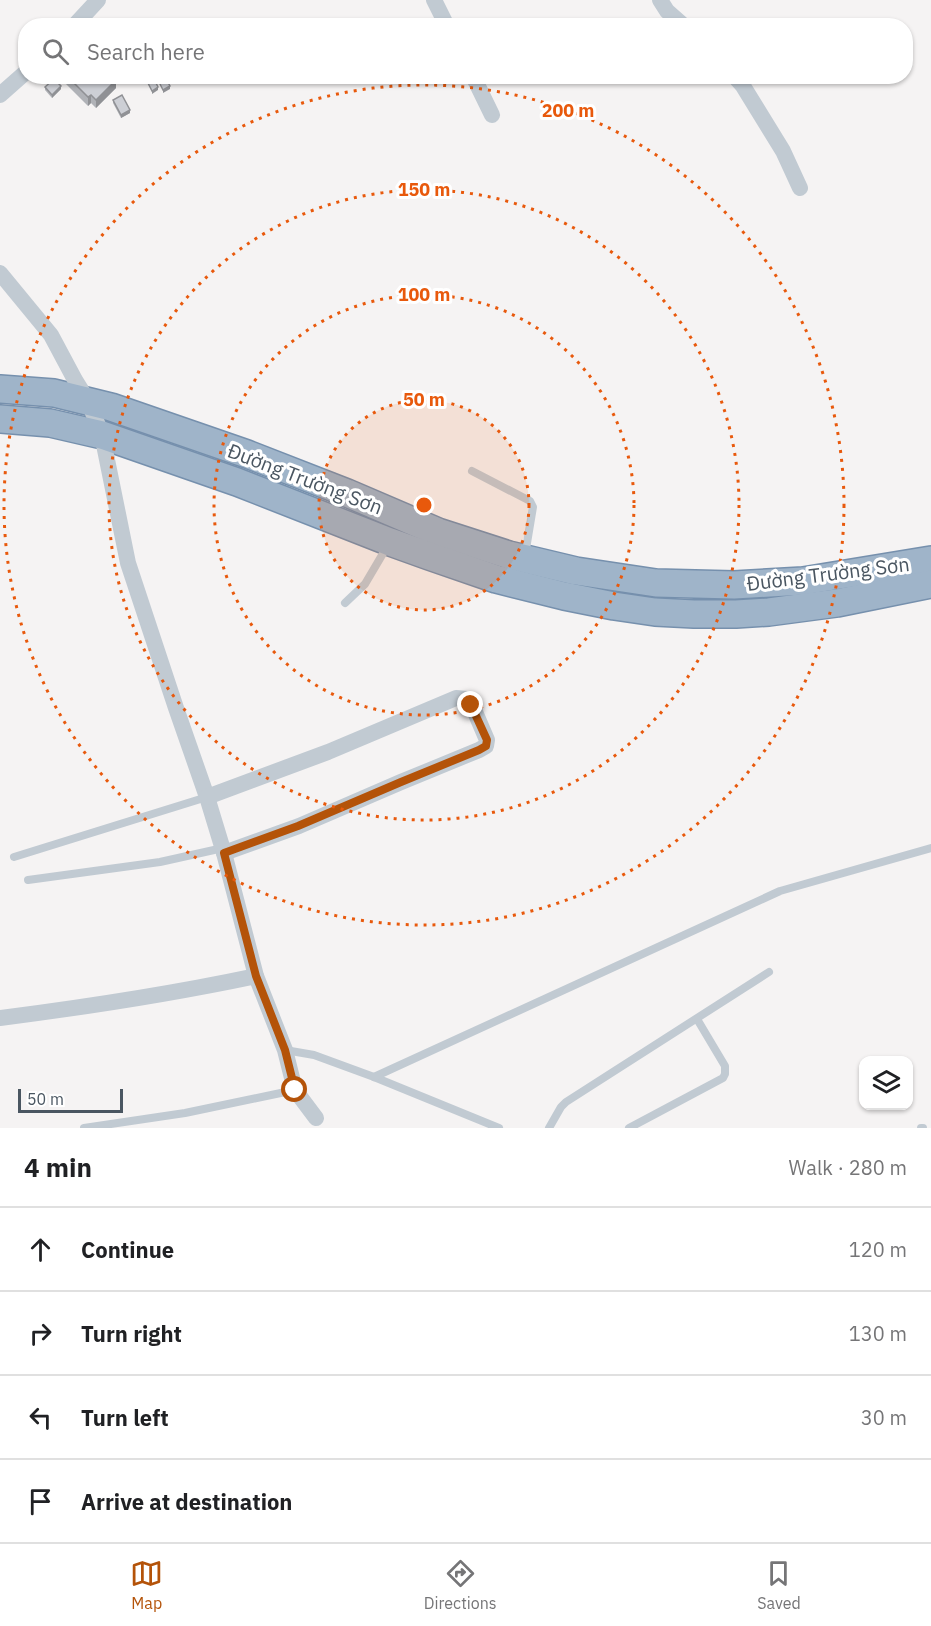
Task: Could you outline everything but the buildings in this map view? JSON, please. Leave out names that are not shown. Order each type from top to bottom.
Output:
[{"type":"highway","name":"Đường Trường Sơn","points":[[0,389],[54,393],[111,407],[248,454],[438,532],[525,559],[576,571],[656,583],[735,585],[803,581],[931,560]]},
{"type":"highway","name":"Đường Trường Sơn","points":[[0,419],[50,423],[102,435],[237,482],[390,543],[496,579],[614,606],[655,612],[694,614],[769,612],[837,603],[931,584]]},
{"type":"street","points":[[82,18],[99,0]]},
{"type":"street","points":[[434,0],[443,18]]},
{"type":"street","points":[[660,0],[675,18]]},
{"type":"street","points":[[0,96],[18,79]]},
{"type":"street","points":[[477,84],[492,114]]},
{"type":"street","points":[[741,84],[783,152],[800,188]]},
{"type":"street","points":[[0,273],[51,335],[88,401],[102,435],[128,563],[224,850],[256,976],[285,1050],[295,1090],[320,1123]]},
{"type":"street","points":[[207,797],[328,752],[456,698],[467,699],[487,740],[486,746],[479,750],[298,826],[224,850]]},
{"type":"street","points":[[0,1018],[183,991],[256,976]]},
{"type":"lane","points":[[472,471],[530,501],[533,507],[525,559]]},
{"type":"lane","points":[[345,603],[365,584],[390,543]]},
{"type":"lane","points":[[14,857],[207,797]]},
{"type":"lane","points":[[374,1077],[780,891],[931,848]]},
{"type":"lane","points":[[28,880],[160,862],[224,850]]},
{"type":"lane","points":[[549,1128],[566,1102],[769,972]]},
{"type":"lane","points":[[629,1128],[723,1078],[725,1066],[697,1019]]},
{"type":"lane","points":[[285,1050],[314,1055],[499,1128]]},
{"type":"lane","points":[[84,1128],[185,1113],[295,1090]]},
{"type":"route","points":[[295,1090],[285,1050],[256,976],[224,853],[298,826],[486,746],[487,740],[471,705]]}]
